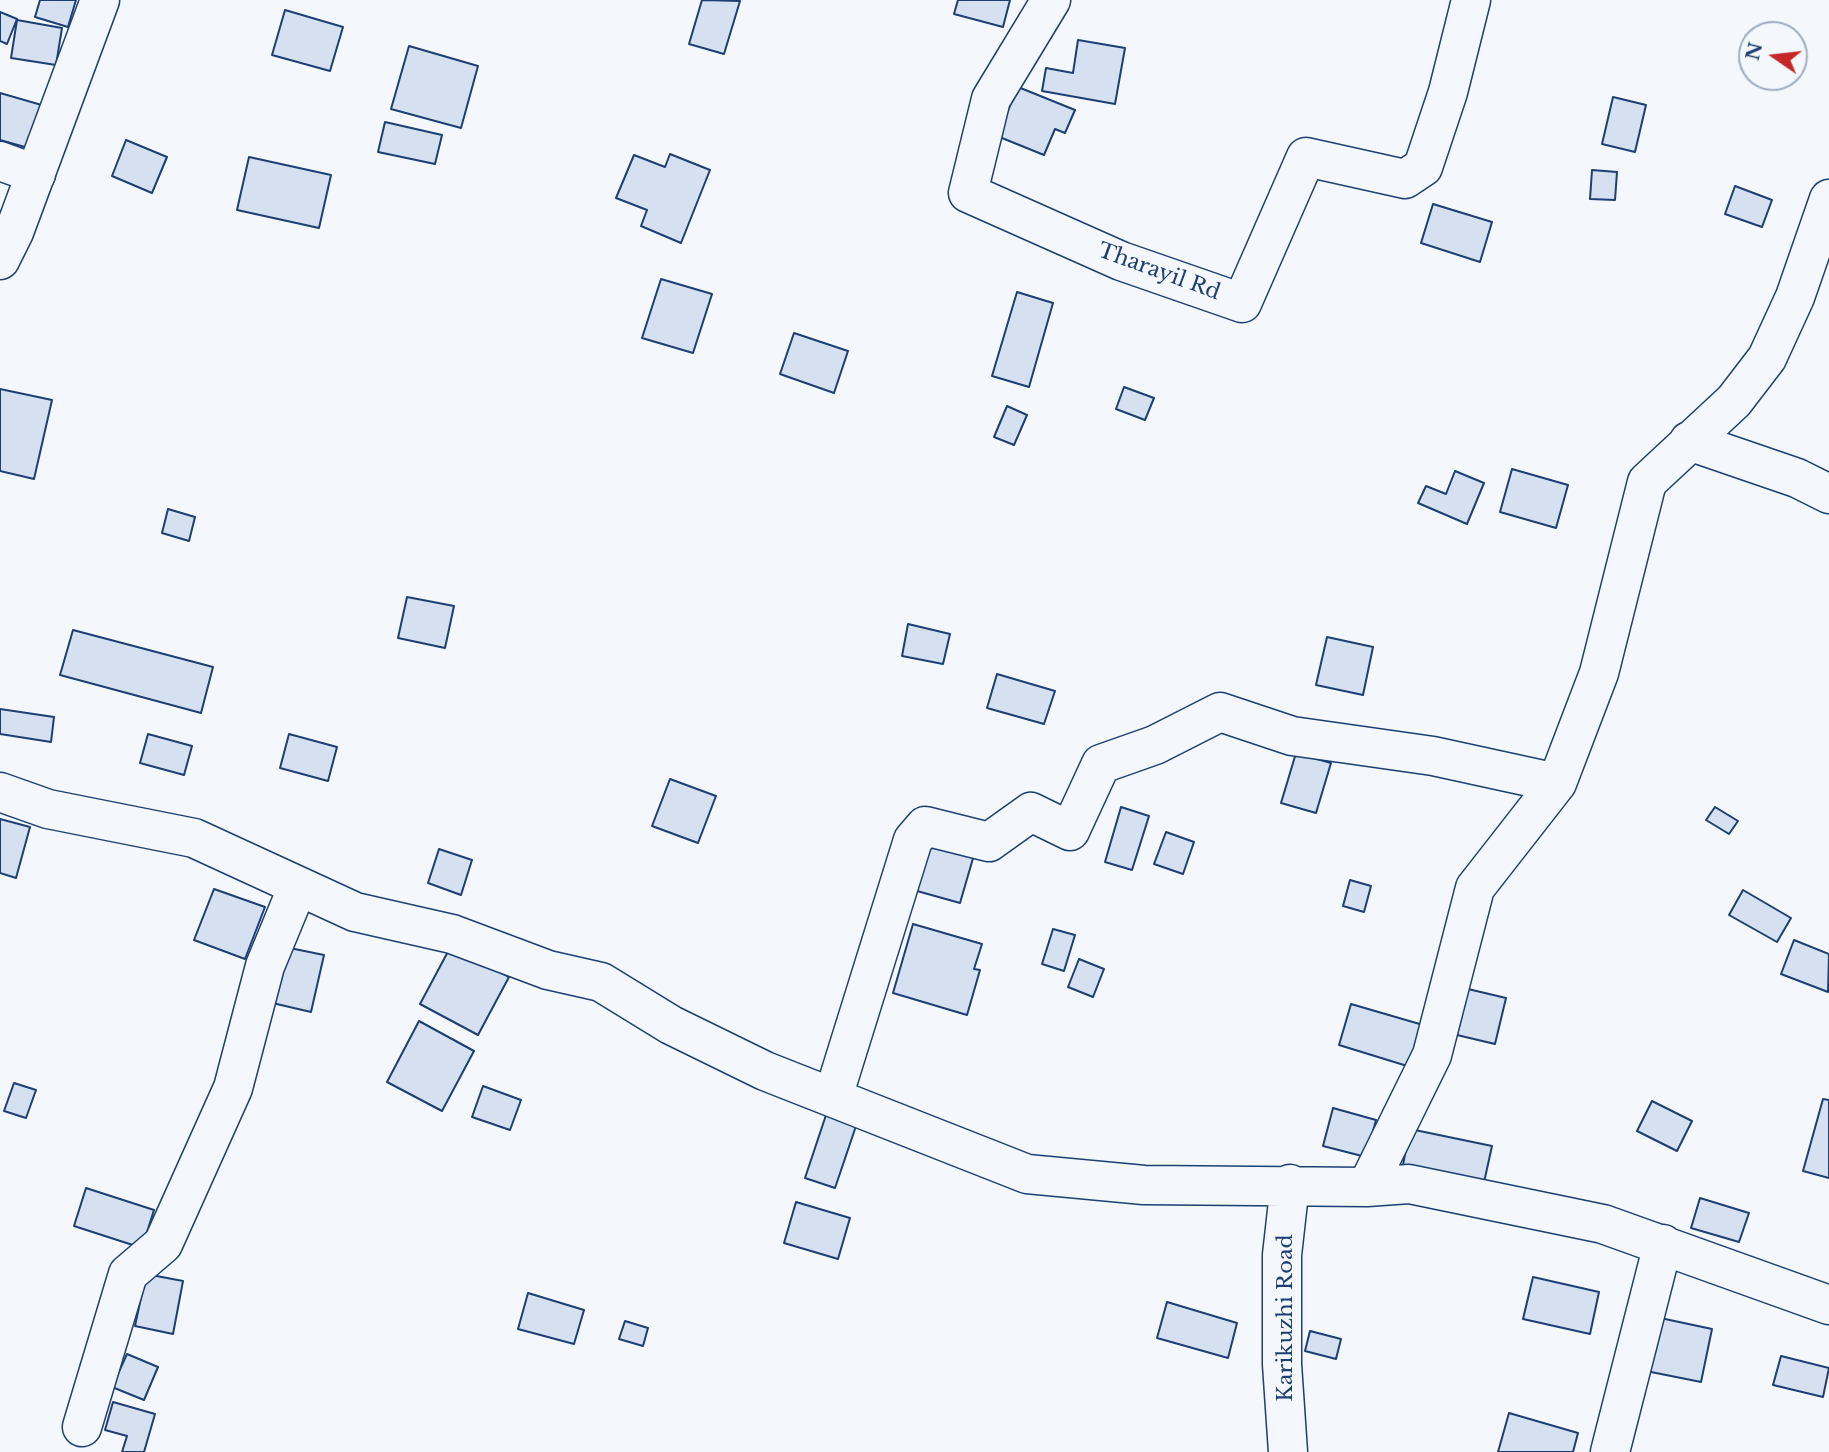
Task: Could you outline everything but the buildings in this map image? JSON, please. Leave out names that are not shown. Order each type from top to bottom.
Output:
[{"type":"street","points":[[0,260],[36,174],[100,0]]},
{"type":"street","name":"Tharayil Rd","points":[[1051,0],[991,99],[968,193],[1121,261],[1242,303],[1306,157],[1405,179],[1423,167],[1448,92],[1471,0]]},
{"type":"street","points":[[0,161],[36,174]]},
{"type":"street","points":[[1367,1187],[1432,1055],[1475,888],[1557,783],[1599,673],[1647,482],[1734,401],[1767,358],[1795,297],[1829,199]]},
{"type":"street","points":[[1689,441],[1797,478],[1829,494]]},
{"type":"street","points":[[833,1097],[913,840],[925,826],[989,842],[1031,812],[1070,831],[1101,764],[1155,744],[1220,712],[1292,736],[1433,757],[1557,783]]},
{"type":"street","points":[[0,792],[48,809],[194,838],[355,912],[452,934],[548,970],[601,982],[671,1025],[765,1071],[1027,1174],[1144,1185],[1290,1184],[1367,1187],[1409,1184],[1603,1224],[1829,1305]]},
{"type":"street","points":[[82,1427],[128,1274],[163,1244],[233,1088],[265,966],[298,886]]},
{"type":"street","name":"Karikuzhi Road","points":[[1288,1452],[1282,1364],[1282,1282],[1290,1184]]},
{"type":"street","points":[[1610,1452],[1662,1244]]}]
